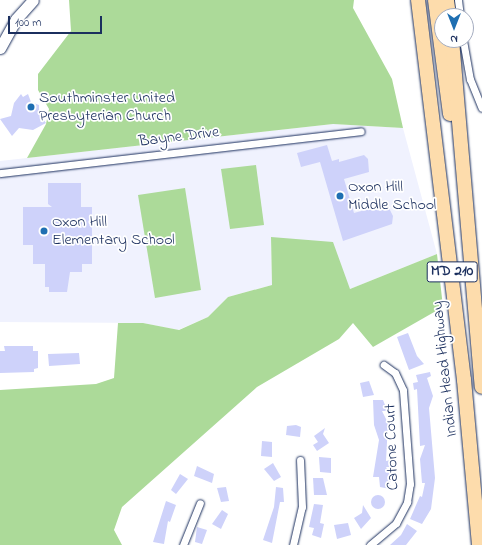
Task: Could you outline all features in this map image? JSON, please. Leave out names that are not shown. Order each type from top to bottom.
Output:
[{"type":"highway","name":"Indian Head Highway","points":[[418,0],[448,236],[479,545]]},
{"type":"highway","points":[[427,0],[442,130],[448,236]]},
{"type":"highway","points":[[435,0],[452,130],[462,171]]},
{"type":"highway","name":"MD 210","points":[[453,48],[462,171],[482,388]]},
{"type":"main road","points":[[0,48],[16,19],[32,0]]},
{"type":"street","points":[[464,48],[470,79],[482,108]]},
{"type":"street","name":"Bayne Drive","points":[[0,173],[361,131]]},
{"type":"street","name":"Catone Court","points":[[370,545],[396,523],[407,502],[410,484],[403,390],[395,373],[384,365]]},
{"type":"street","points":[[293,545],[302,507],[300,460]]},
{"type":"street","points":[[183,545],[200,503]]},
{"type":"shaded area","points":[[333,124],[403,128],[437,254],[350,289],[271,237],[272,285],[228,297],[208,317],[178,330],[143,323],[0,322],[0,161]]},
{"type":"green space","points":[[69,0],[354,0],[353,8],[392,79],[403,128],[333,124],[27,158],[46,124],[49,109],[38,90],[38,74],[71,31]]},
{"type":"green space","points":[[256,165],[264,225],[230,229],[221,169]]},
{"type":"green space","points":[[185,188],[201,290],[155,298],[138,195]]},
{"type":"green space","points":[[271,237],[333,242],[350,289],[437,254],[443,307],[373,347],[353,323],[339,339],[257,387],[122,507],[114,530],[122,545],[0,545],[0,390],[96,384],[114,378],[118,323],[143,323],[179,330],[208,317],[228,297],[272,285]]},
{"type":"building","points":[[21,94],[23,97],[28,94],[31,102],[39,105],[39,114],[46,123],[33,130],[19,128],[12,136],[0,119],[11,116],[14,103]]},
{"type":"building","name":"Oxon Hill Middle School","points":[[327,145],[332,161],[339,159],[339,162],[364,155],[368,159],[369,172],[344,179],[354,213],[387,204],[393,216],[392,224],[343,241],[320,162],[301,167],[297,153]]},
{"type":"building","points":[[48,183],[81,183],[81,207],[92,207],[92,264],[82,264],[82,272],[70,272],[67,292],[49,292],[49,287],[45,287],[45,264],[33,264],[33,245],[23,245],[23,207],[52,207],[48,204]]},
{"type":"building","points":[[408,333],[417,356],[424,364],[409,370],[397,337]]},
{"type":"building","points":[[4,346],[33,346],[33,351],[38,351],[38,368],[34,369],[34,372],[0,373],[0,351],[5,351]]},
{"type":"building","points":[[79,353],[80,364],[49,366],[48,354]]},
{"type":"building","points":[[430,372],[431,376],[427,378],[433,396],[429,408],[435,478],[431,509],[422,524],[410,519],[420,496],[422,497],[425,483],[422,483],[420,459],[425,445],[420,446],[417,389],[414,390],[413,383],[418,382],[416,375]]},
{"type":"building","points":[[369,381],[374,395],[363,397],[360,383]]},
{"type":"building","points":[[373,400],[383,400],[385,405],[386,411],[382,411],[388,423],[386,461],[391,460],[391,467],[386,467],[391,475],[390,489],[380,487],[379,477],[373,477],[379,440],[374,425]]},
{"type":"building","points":[[296,425],[301,427],[300,437],[286,435],[287,426]]},
{"type":"building","points":[[325,428],[323,434],[329,443],[317,451],[313,445],[318,442],[314,436]]},
{"type":"building","points":[[262,441],[272,442],[272,457],[261,456]]},
{"type":"building","points":[[319,457],[331,458],[331,473],[320,472]]},
{"type":"building","points":[[273,463],[281,477],[274,481],[264,469]]},
{"type":"building","points":[[197,466],[214,474],[212,483],[194,476]]},
{"type":"building","points":[[180,474],[188,479],[176,494],[171,490]]},
{"type":"building","points":[[313,478],[323,478],[327,495],[314,495]]},
{"type":"building","points":[[226,487],[229,501],[221,502],[217,488]]},
{"type":"building","points":[[276,487],[283,488],[284,502],[280,502],[272,543],[263,540],[274,507]]},
{"type":"building","points":[[375,495],[381,495],[385,499],[385,505],[381,509],[375,509],[371,505],[371,499]]},
{"type":"building","points":[[166,501],[176,505],[170,522],[168,521],[164,544],[153,542]]},
{"type":"building","points":[[314,504],[323,505],[320,523],[324,524],[321,538],[312,535],[314,528],[309,527]]},
{"type":"building","points":[[363,505],[371,518],[361,529],[354,518],[362,513]]},
{"type":"building","points":[[222,510],[228,514],[221,529],[212,524]]},
{"type":"building","points":[[348,523],[351,535],[337,539],[334,525]]},
{"type":"building","points":[[407,524],[417,531],[406,545],[390,545],[401,535]]},
{"type":"building","points":[[197,527],[207,530],[202,544],[195,542]]},
{"type":"place","name":"Southminster United Presbyterian Church","points":[[31,107]]},
{"type":"place","name":"Oxon Hill Middle School","points":[[340,196]]},
{"type":"place","name":"Oxon Hill Elementary School","points":[[44,231]]}]
